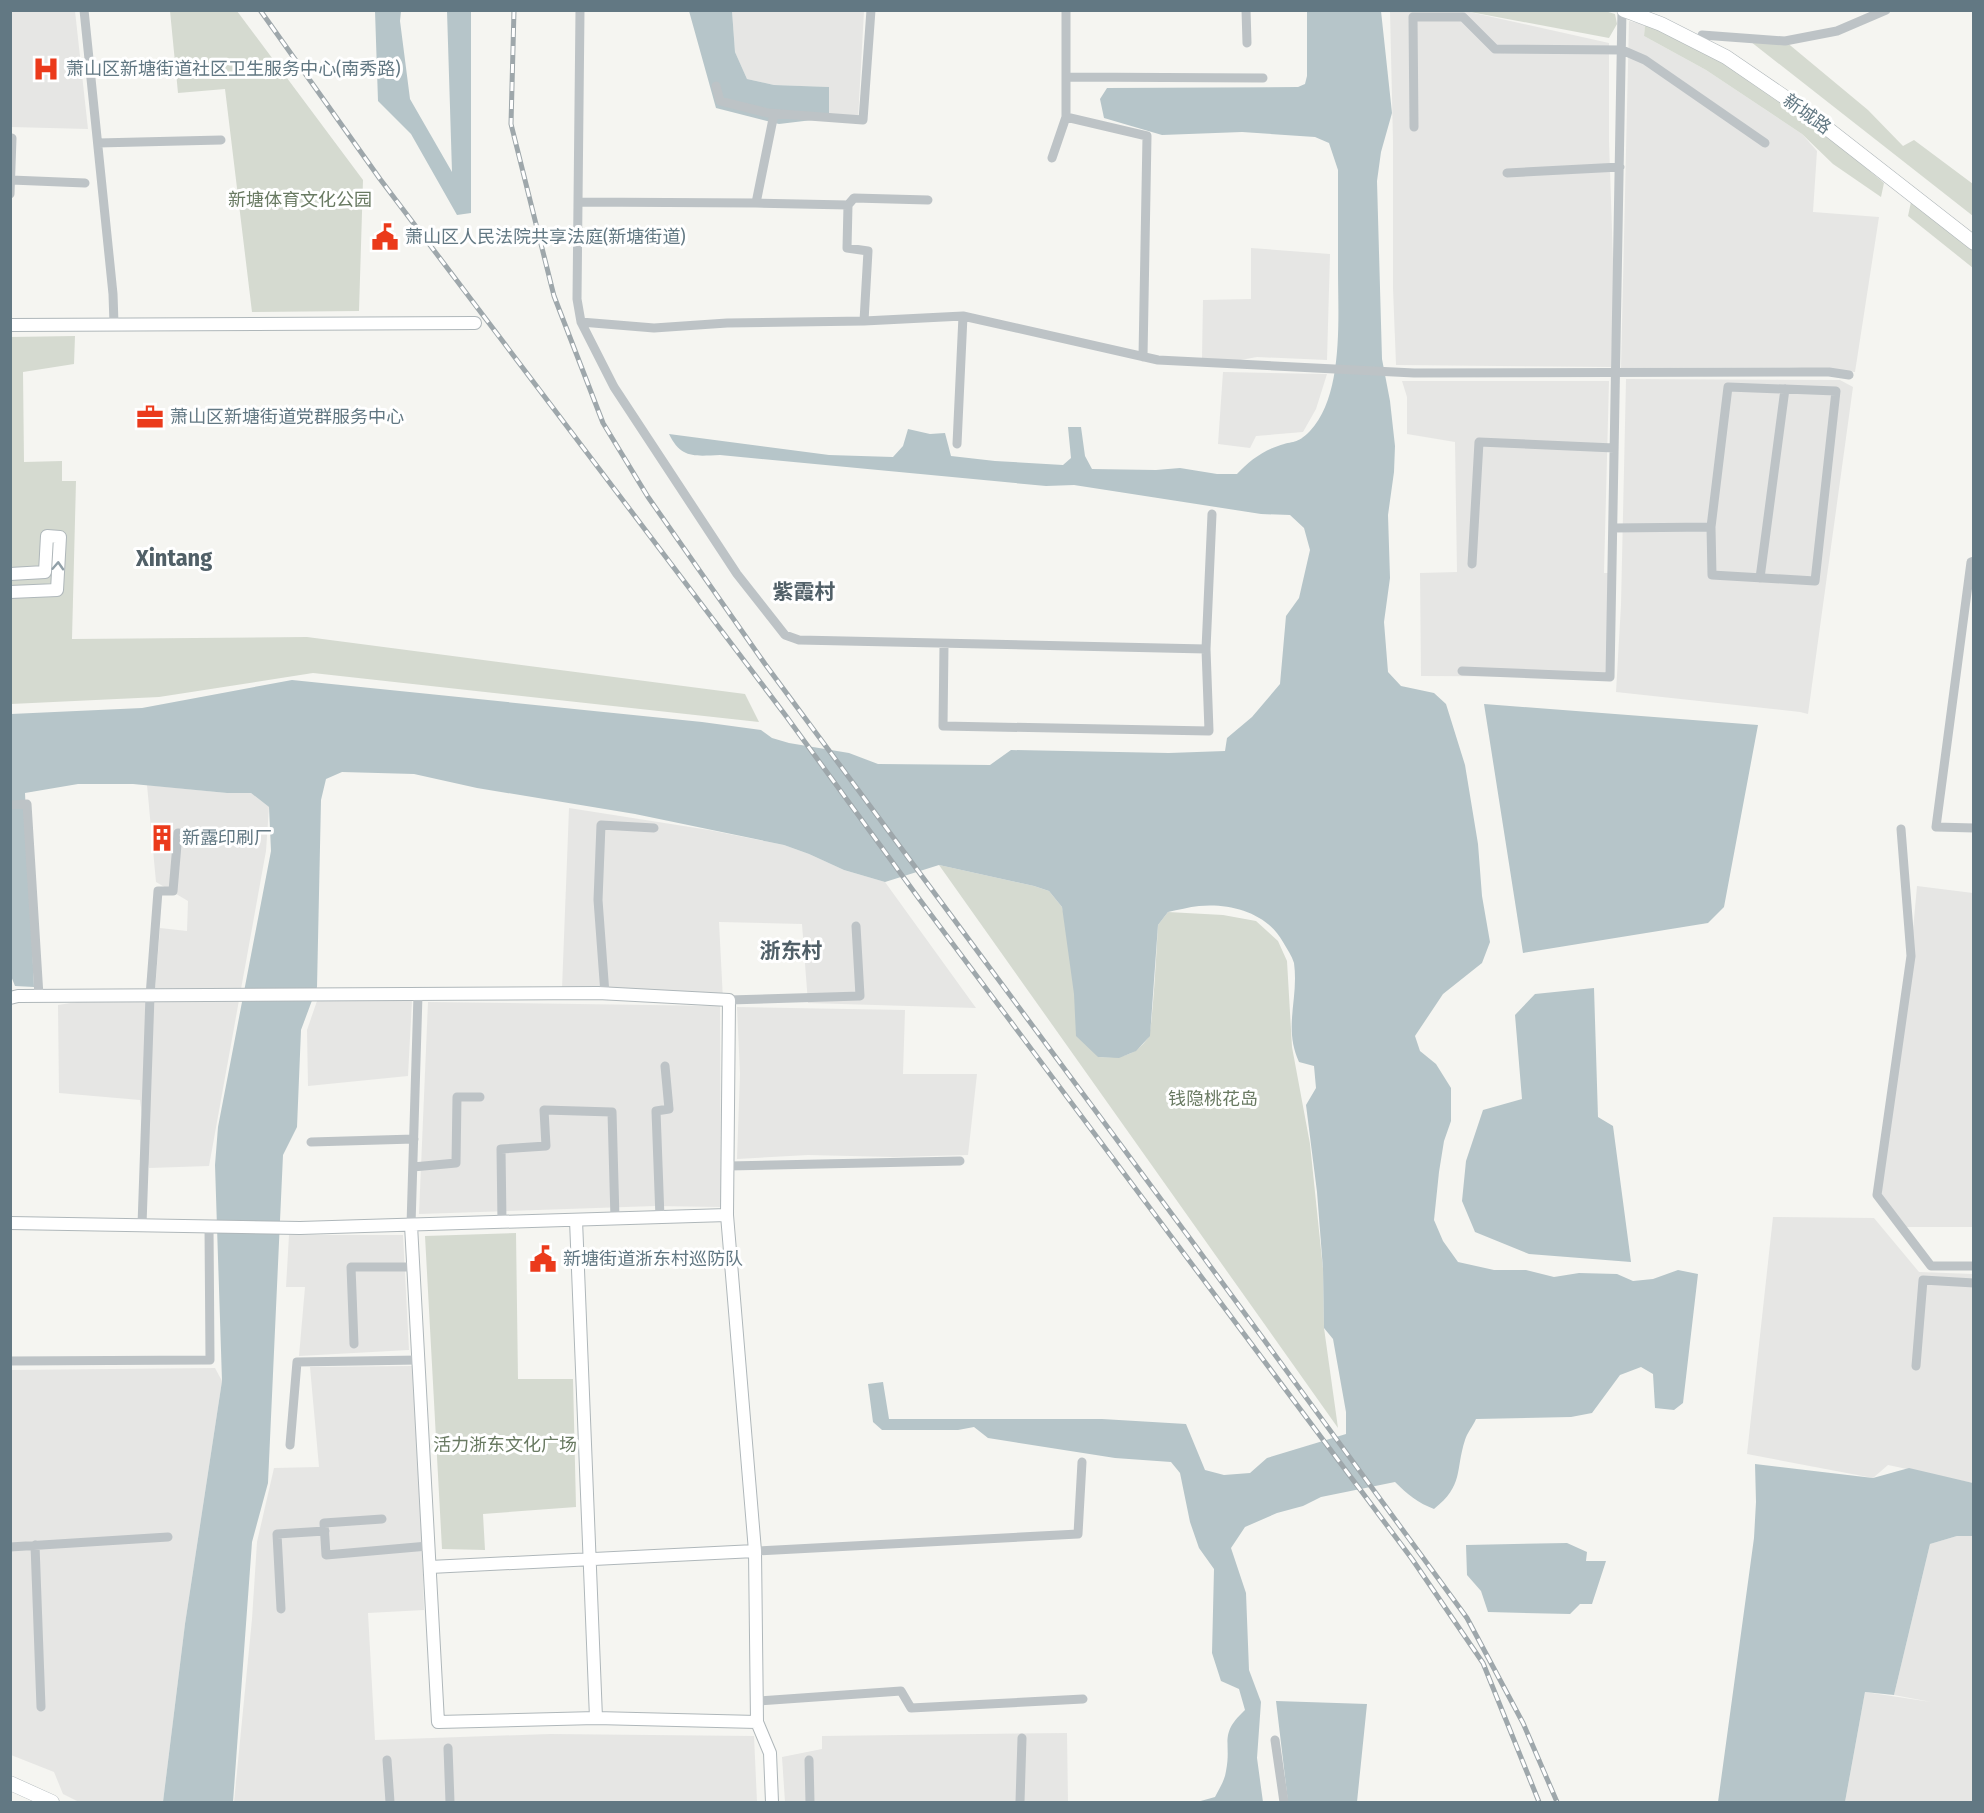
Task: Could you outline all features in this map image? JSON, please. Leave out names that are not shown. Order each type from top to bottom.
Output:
[{"type":"main road","name":"新城路","points":[[1623,10],[1661,24],[1726,57],[1805,111],[1974,243]]},
{"type":"main road","name":"新城路","points":[[1648,10],[1730,50],[1810,105],[1974,233]]},
{"type":"main road","points":[[10,1783],[52,1803]]},
{"type":"street","points":[[84,10],[113,294],[114,324]]},
{"type":"street","points":[[580,10],[577,299],[582,322],[614,387],[736,574],[785,635],[799,640],[944,645],[1206,649]]},
{"type":"street","points":[[716,86],[720,101],[774,114],[863,120],[871,10]]},
{"type":"street","points":[[1052,158],[1066,117],[1066,10]]},
{"type":"street","points":[[1246,10],[1247,43]]},
{"type":"street","points":[[1462,671],[1610,677],[1623,10]]},
{"type":"street","points":[[1702,35],[1785,41],[1837,31],[1886,10]]},
{"type":"street","points":[[1414,127],[1413,17],[1463,17],[1495,49],[1622,50],[1644,60],[1765,143]]},
{"type":"street","points":[[1066,76],[1263,78]]},
{"type":"street","points":[[756,203],[774,114]]},
{"type":"street","points":[[1066,117],[1147,136],[1143,357]]},
{"type":"street","points":[[10,194],[12,138]]},
{"type":"street","points":[[98,142],[221,140]]},
{"type":"street","points":[[1506,173],[1620,167]]},
{"type":"street","points":[[11,180],[85,183]]},
{"type":"street","points":[[864,321],[868,251],[848,248],[848,205],[854,198],[928,200]]},
{"type":"street","points":[[578,202],[848,205]]},
{"type":"street","points":[[582,322],[654,328],[727,323],[864,321],[963,316],[1158,360],[1414,373],[1829,372],[1849,375]]},
{"type":"street","points":[[957,444],[963,316]]},
{"type":"street","points":[[10,325],[475,323]]},
{"type":"street","points":[[1728,387],[1785,389],[1836,392],[1815,581],[1713,575],[1711,527],[1728,387]]},
{"type":"street","points":[[1760,578],[1785,389]]},
{"type":"street","points":[[1472,564],[1479,442],[1614,448]]},
{"type":"street","points":[[944,645],[943,726],[1209,731],[1206,649],[1212,514]]},
{"type":"street","points":[[1613,528],[1711,527]]},
{"type":"street","points":[[10,574],[45,572],[47,536],[60,537],[57,590],[10,592]]},
{"type":"street","points":[[1974,561],[1971,562],[1936,827],[1974,828]]},
{"type":"street","points":[[10,805],[27,804],[39,996]]},
{"type":"street","points":[[605,994],[598,900],[601,825],[654,828]]},
{"type":"street","points":[[1901,829],[1911,956],[1876,1195],[1931,1266],[1974,1266]]},
{"type":"street","points":[[142,1225],[150,996],[158,891],[173,891],[178,832],[237,840]]},
{"type":"street","points":[[10,998],[39,996],[605,994],[729,1000],[860,996],[856,926]]},
{"type":"street","points":[[418,995],[411,1225],[438,1722],[596,1718],[757,1722]]},
{"type":"street","points":[[729,1000],[727,1215],[756,1551],[757,1722],[770,1753],[772,1803]]},
{"type":"street","points":[[660,1218],[656,1111],[669,1109],[665,1066]]},
{"type":"street","points":[[413,1167],[456,1163],[457,1097],[480,1097]]},
{"type":"street","points":[[502,1222],[501,1149],[546,1146],[544,1110],[612,1112],[615,1219]]},
{"type":"street","points":[[311,1142],[414,1139]]},
{"type":"street","points":[[728,1166],[960,1161]]},
{"type":"street","points":[[10,1223],[300,1228],[727,1215]]},
{"type":"street","points":[[576,1220],[596,1718]]},
{"type":"street","points":[[10,1361],[210,1360],[209,1226]]},
{"type":"street","points":[[354,1344],[351,1267],[413,1267]]},
{"type":"street","points":[[1916,1366],[1923,1280],[1974,1283]]},
{"type":"street","points":[[290,1445],[297,1362],[418,1360]]},
{"type":"street","points":[[430,1567],[1078,1534],[1082,1462]]},
{"type":"street","points":[[382,1518],[324,1523],[326,1555],[428,1546]]},
{"type":"street","points":[[281,1609],[277,1534],[325,1532]]},
{"type":"street","points":[[10,1547],[168,1538]]},
{"type":"street","points":[[35,1545],[41,1707]]},
{"type":"street","points":[[757,1701],[901,1691],[911,1708],[1083,1699]]},
{"type":"street","points":[[1020,1803],[1022,1738]]},
{"type":"street","points":[[1275,1740],[1284,1803]]},
{"type":"street","points":[[448,1748],[450,1803]]},
{"type":"street","points":[[387,1760],[390,1803]]},
{"type":"street","points":[[809,1760],[810,1803]]},
{"type":"shaded area","name":"萧山区新塘街道社区卫生服务中心(南秀路)","points":[[11,10],[75,11],[88,129],[11,127]]},
{"type":"shaded area","points":[[375,11],[401,11],[400,21],[410,99],[452,172],[447,11],[471,11],[471,213],[457,215],[411,134],[378,101]]},
{"type":"shaded area","points":[[689,11],[732,11],[735,52],[747,79],[774,85],[829,87],[829,118],[779,124],[716,108]]},
{"type":"shaded area","points":[[732,11],[864,11],[858,120],[829,118],[829,87],[774,85],[747,79],[735,52]]},
{"type":"shaded area","points":[[1307,11],[1381,11],[1392,113],[1381,152],[1377,181],[1382,359],[1395,446],[1388,515],[1390,578],[1384,622],[1388,672],[1401,686],[1434,693],[1446,704],[1465,765],[1478,844],[1482,896],[1490,942],[1482,963],[1443,994],[1415,1036],[1420,1051],[1436,1064],[1451,1088],[1451,1121],[1444,1141],[1434,1220],[1443,1241],[1458,1262],[1494,1270],[1526,1270],[1554,1277],[1579,1273],[1617,1274],[1633,1281],[1653,1279],[1678,1270],[1698,1274],[1683,1403],[1674,1410],[1655,1408],[1653,1374],[1641,1367],[1620,1375],[1592,1413],[1571,1417],[1476,1419],[1465,1440],[1454,1485],[1444,1500],[1434,1509],[1413,1498],[1395,1482],[1321,1497],[1245,1527],[1231,1548],[1246,1593],[1249,1670],[1261,1702],[1257,1758],[1263,1802],[1197,1802],[1215,1797],[1220,1788],[1226,1771],[1231,1726],[1245,1710],[1239,1689],[1221,1681],[1212,1653],[1214,1569],[1199,1548],[1190,1522],[1180,1473],[1171,1462],[1115,1458],[988,1438],[974,1427],[958,1430],[882,1430],[873,1422],[868,1384],[883,1382],[889,1419],[1102,1419],[1186,1424],[1205,1470],[1224,1475],[1250,1473],[1267,1458],[1346,1434],[1346,1412],[1333,1339],[1324,1328],[1323,1269],[1317,1192],[1306,1105],[1316,1088],[1314,1066],[1299,1062],[1294,1049],[1292,1025],[1295,989],[1294,963],[1276,932],[1258,917],[1235,908],[1211,905],[1168,912],[1158,925],[1150,1036],[1136,1051],[1119,1058],[1098,1057],[1076,1036],[1074,994],[1062,907],[1049,891],[939,865],[885,882],[844,870],[784,845],[635,814],[477,788],[414,774],[342,772],[326,779],[321,800],[317,987],[301,1030],[297,1127],[283,1155],[268,1483],[252,1542],[233,1802],[163,1802],[185,1624],[222,1381],[215,1165],[218,1127],[271,851],[269,807],[251,793],[227,793],[133,784],[78,784],[25,793],[34,987],[15,986],[11,976],[11,714],[142,708],[292,680],[761,730],[772,738],[789,743],[849,753],[878,764],[990,765],[1011,750],[1169,753],[1225,751],[1227,738],[1252,717],[1280,684],[1286,616],[1299,598],[1310,550],[1304,528],[1290,515],[1261,514],[1074,485],[1046,486],[720,455],[696,455],[684,452],[669,434],[829,455],[893,457],[903,446],[908,429],[930,434],[945,433],[951,456],[1063,465],[1071,458],[1068,427],[1081,427],[1085,456],[1092,469],[1180,468],[1217,474],[1237,474],[1266,451],[1295,442],[1310,431],[1321,416],[1329,397],[1337,355],[1338,170],[1329,143],[1315,137],[1242,132],[1162,135],[1104,118],[1100,99],[1107,88],[1298,87],[1305,84],[1307,76]]},
{"type":"shaded area","points":[[1390,11],[1465,11],[1609,43],[1609,141],[1614,289],[1611,367],[1396,365]]},
{"type":"shaded area","points":[[1629,21],[1645,25],[1644,36],[1706,70],[1802,134],[1817,151],[1813,212],[1879,217],[1855,372],[1789,367],[1621,368]]},
{"type":"shaded area","points":[[1251,248],[1330,254],[1327,360],[1257,357],[1235,361],[1202,358],[1203,300],[1251,299]]},
{"type":"shaded area","points":[[1223,372],[1327,374],[1316,409],[1303,432],[1256,436],[1250,448],[1218,444]]},
{"type":"shaded area","points":[[1626,379],[1840,380],[1853,387],[1808,714],[1616,692],[1621,605]]},
{"type":"shaded area","points":[[1402,381],[1609,381],[1604,573],[1612,573],[1610,677],[1421,676],[1420,573],[1457,572],[1455,442],[1407,434],[1407,397]]},
{"type":"shaded area","points":[[1484,704],[1758,725],[1724,907],[1708,923],[1523,953]]},
{"type":"shaded area","points":[[147,785],[227,793],[251,793],[269,807],[266,851],[209,1166],[149,1168],[140,1100],[59,1093],[58,1005],[155,990],[160,928],[187,931],[188,901],[156,882]]},
{"type":"shaded area","points":[[569,808],[709,830],[784,845],[844,870],[885,882],[976,1008],[808,1003],[802,924],[719,922],[723,1000],[562,989]]},
{"type":"shaded area","points":[[1917,886],[1973,893],[1973,1227],[1901,1227],[1877,1195],[1903,1040]]},
{"type":"shaded area","points":[[1594,988],[1598,1117],[1613,1126],[1631,1262],[1529,1254],[1475,1232],[1462,1201],[1466,1161],[1483,1110],[1522,1099],[1515,1015],[1535,994]]},
{"type":"shaded area","points":[[412,1000],[408,1076],[308,1086],[307,1030],[317,1001]]},
{"type":"shaded area","points":[[428,1002],[720,1006],[721,1207],[655,1206],[419,1214]]},
{"type":"shaded area","points":[[737,1007],[905,1010],[903,1074],[977,1074],[968,1155],[894,1157],[808,1155],[737,1159],[740,1074]]},
{"type":"shaded area","points":[[1773,1217],[1874,1218],[1919,1272],[1973,1274],[1973,1483],[1888,1465],[1873,1478],[1747,1454]]},
{"type":"shaded area","points":[[289,1235],[403,1235],[409,1350],[299,1356],[305,1287],[286,1287]]},
{"type":"shaded area","points":[[412,1366],[420,1466],[424,1610],[368,1613],[375,1740],[550,1734],[754,1736],[757,1802],[234,1802],[252,1619],[257,1542],[274,1468],[319,1467],[310,1367]]},
{"type":"shaded area","points":[[215,1368],[222,1381],[185,1624],[163,1802],[79,1802],[63,1794],[54,1772],[11,1755],[10,1370]]},
{"type":"shaded area","points":[[1755,1464],[1873,1478],[1909,1468],[1973,1483],[1973,1536],[1957,1536],[1930,1544],[1894,1695],[1865,1692],[1845,1802],[1718,1802],[1754,1538]]},
{"type":"shaded area","points":[[1957,1536],[1973,1536],[1973,1802],[1845,1802],[1865,1692],[1931,1702],[1894,1695],[1930,1544]]},
{"type":"shaded area","points":[[1567,1543],[1587,1552],[1586,1561],[1606,1561],[1592,1604],[1580,1604],[1570,1614],[1488,1612],[1481,1591],[1467,1575],[1466,1545]]},
{"type":"shaded area","points":[[1276,1701],[1367,1704],[1357,1802],[1288,1802]]},
{"type":"shaded area","points":[[1067,1733],[1068,1802],[785,1802],[782,1757],[822,1749],[822,1736]]},
{"type":"green space","name":"新塘体育文化公园","points":[[170,11],[237,11],[363,180],[359,311],[252,312],[225,89],[178,93]]},
{"type":"green space","points":[[1465,11],[1605,11],[1615,14],[1617,24],[1609,38]]},
{"type":"green space","points":[[1645,25],[1710,55],[1741,73],[1800,114],[1884,183],[1881,197],[1833,164],[1802,134],[1706,70],[1644,36]]},
{"type":"green space","points":[[1746,38],[1785,41],[1868,110],[1903,146],[1914,140],[1973,184],[1973,216]]},
{"type":"green space","points":[[1911,202],[1973,251],[1973,268],[1908,216]]},
{"type":"green space","points":[[75,336],[74,364],[23,372],[24,462],[62,461],[62,481],[76,481],[72,639],[307,637],[745,694],[759,722],[313,673],[159,697],[11,704],[10,337]]},
{"type":"green space","name":"钱隐桃花岛","points":[[939,865],[1049,891],[1062,907],[1098,1057],[1132,1053],[1148,1038],[1153,1003],[1158,925],[1168,912],[1223,915],[1256,921],[1278,941],[1287,961],[1292,1047],[1310,1144],[1323,1269],[1324,1328],[1338,1428]]},
{"type":"green space","name":"活力浙东文化广场","points":[[516,1233],[518,1379],[573,1379],[576,1507],[483,1514],[485,1550],[442,1549],[425,1236]]},
{"type":"railway","points":[[260,10],[380,179],[786,716],[920,900],[1412,1559],[1483,1663],[1539,1802]]},
{"type":"railway","points":[[514,10],[511,124],[554,296],[603,423],[648,497],[765,664],[1467,1618],[1523,1723],[1557,1802]]},
{"type":"place","name":"萧山区新塘街道社区卫生服务中心(南秀路)","points":[[46,69]]},
{"type":"place","name":"萧山区人民法院共享法庭(新塘街道)","points":[[385,237]]},
{"type":"place","name":"萧山区新塘街道党群服务中心","points":[[150,417]]},
{"type":"place","name":"新露印刷厂","points":[[162,838]]},
{"type":"place","name":"新塘街道浙东村巡防队","points":[[543,1259]]},
{"type":"district","name":"Xintang","points":[[174,558]]},
{"type":"district","name":"紫霞村","points":[[804,592]]},
{"type":"district","name":"浙东村","points":[[791,951]]}]
